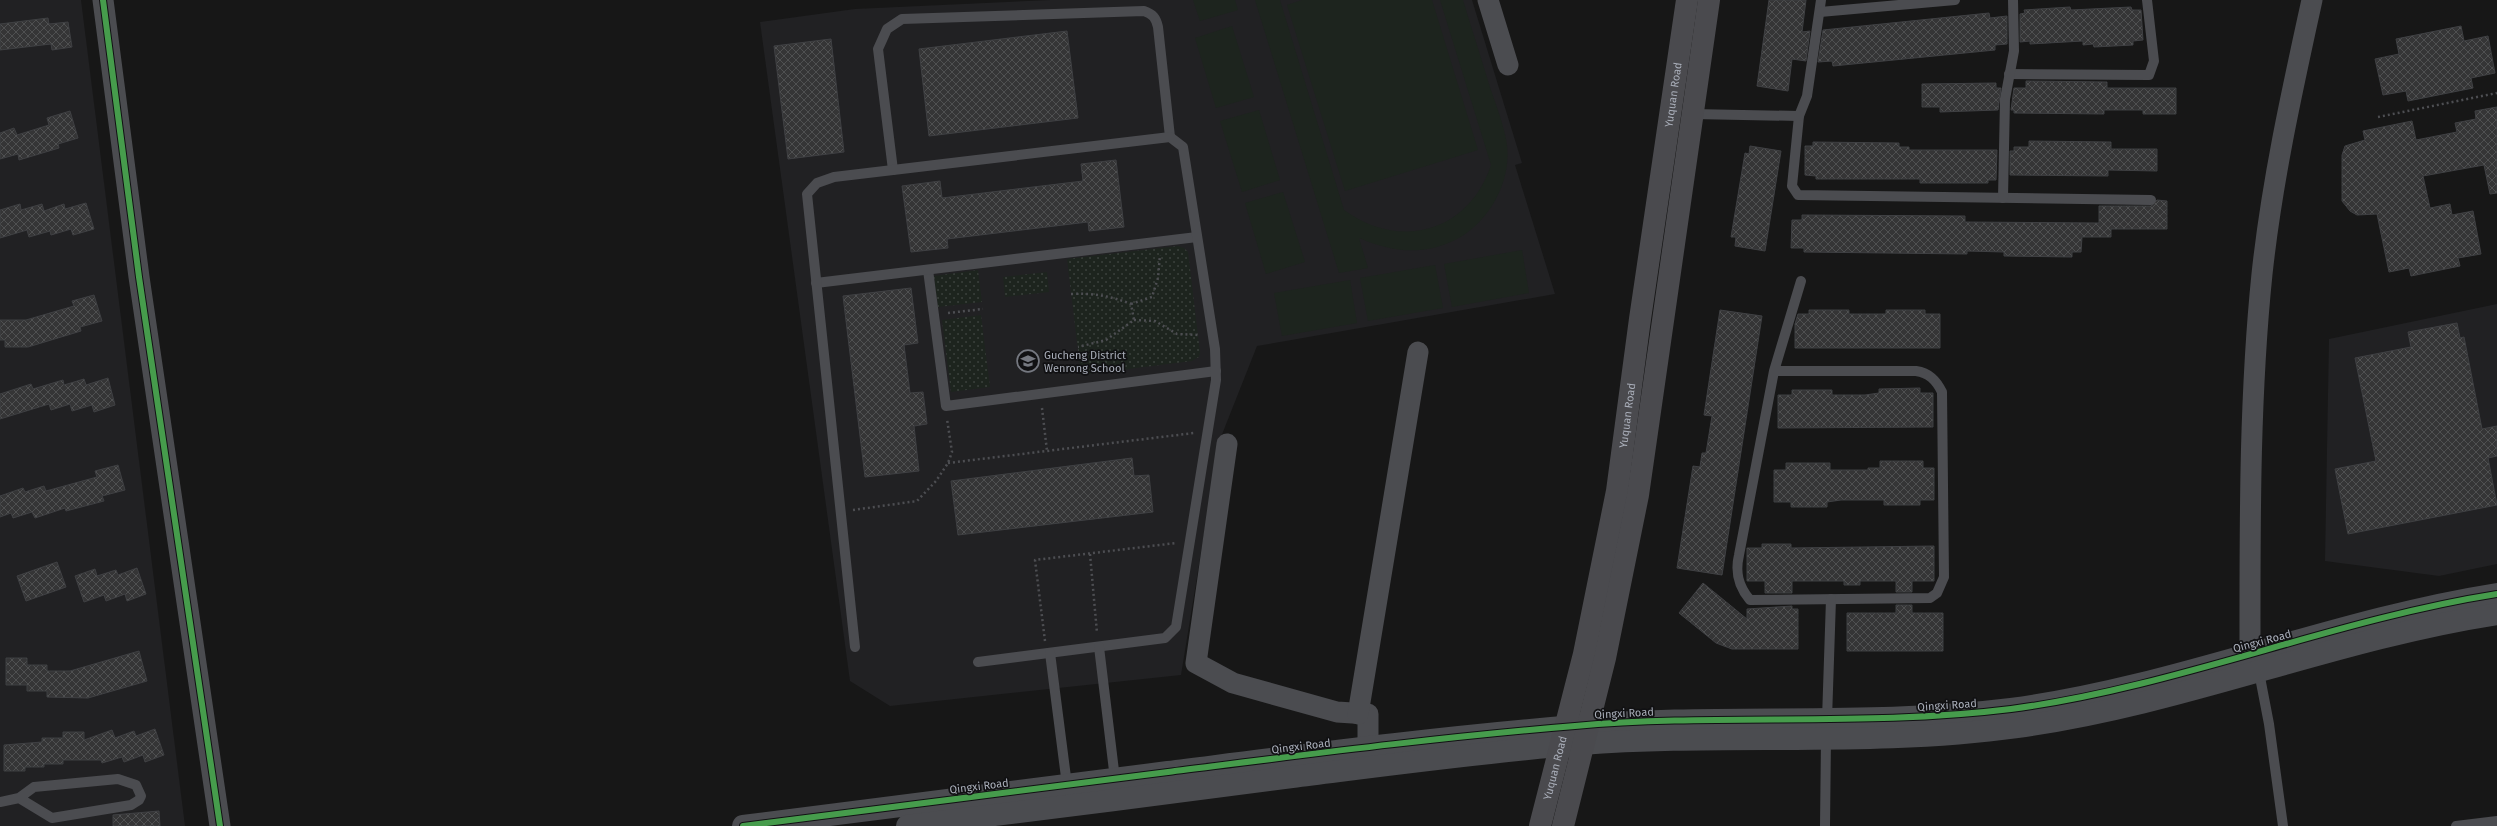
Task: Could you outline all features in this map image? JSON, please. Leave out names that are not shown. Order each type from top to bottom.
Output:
[{"type":"main road","name":"Yuquan Road","points":[[1540,826],[1564,736],[1602,573],[1617,491],[1687,0]]},
{"type":"main road","name":"Yuquan Road","points":[[1563,826],[1587,734],[1623,577],[1638,495],[1709,0]]},
{"type":"street","points":[[103,0],[139,277],[220,826]]},
{"type":"street","points":[[1488,0],[1508,65]]},
{"type":"street","points":[[2254,664],[2250,503],[2257,324],[2270,211],[2280,150],[2312,0]]},
{"type":"street","points":[[1358,714],[1418,352]]},
{"type":"street","points":[[1227,444],[1196,663],[1233,683],[1337,712],[1368,714],[1368,748]]},
{"type":"street","name":"Qingxi Road","points":[[2254,664],[2400,614],[2497,594]]},
{"type":"street","name":"Qingxi Road","points":[[743,826],[1368,748],[1587,734],[1690,740],[1827,729],[1972,713],[2053,703],[2143,684],[2254,664],[2497,614]]},
{"type":"street","name":"Qingxi Road","points":[[907,826],[1459,756],[1564,736]]},
{"type":"lane","points":[[1821,0],[1806,96],[1799,116],[1792,186],[1798,195],[2151,200]]},
{"type":"lane","points":[[1820,12],[1955,0]]},
{"type":"lane","points":[[2003,198],[2005,98],[2014,52],[2013,0]]},
{"type":"lane","points":[[2009,74],[2149,75],[2154,61],[2147,0]]},
{"type":"lane","points":[[893,170],[878,49],[887,29],[902,19],[1136,11],[1149,13],[1154,16],[1158,27],[1170,137]]},
{"type":"lane","points":[[1693,114],[1799,116]]},
{"type":"lane","points":[[855,647],[807,194],[825,179],[1170,137],[1183,147],[1212,334],[1216,371],[1208,432],[1176,627],[1165,638],[978,662]]},
{"type":"lane","points":[[816,283],[1197,237]]},
{"type":"lane","points":[[928,270],[946,406],[1216,371]]},
{"type":"lane","points":[[1774,371],[1916,371],[1933,378],[1942,392],[1944,570],[1942,585],[1930,598],[1750,600],[1739,582],[1737,564],[1774,371],[1800,281]]},
{"type":"lane","points":[[1825,826],[1831,599]]},
{"type":"lane","points":[[1099,647],[1115,779]]},
{"type":"lane","points":[[1048,653],[1067,785]]},
{"type":"lane","points":[[2254,664],[2269,724],[2283,826]]},
{"type":"lane","points":[[0,802],[19,798],[34,787],[118,779],[136,785],[140,796],[139,800],[131,805],[52,818],[19,798]]},
{"type":"lane","points":[[2456,826],[2497,821]]},
{"type":"path","points":[[2378,117],[2497,93]]},
{"type":"path","points":[[1071,294],[1100,294],[1131,304],[1152,297],[1160,262],[1159,242]]},
{"type":"path","points":[[1131,304],[1134,320]]},
{"type":"path","points":[[934,315],[982,309]]},
{"type":"path","points":[[1078,347],[1106,340],[1134,320],[1155,321],[1177,334],[1212,334]]},
{"type":"path","points":[[1040,394],[1047,451]]},
{"type":"path","points":[[840,512],[917,501],[936,481],[948,463],[952,452],[946,406]]},
{"type":"path","points":[[948,463],[1208,432]]},
{"type":"path","points":[[1048,653],[1035,560],[1190,542]]},
{"type":"path","points":[[1090,554],[1099,647]]},
{"type":"shaded area","points":[[0,0],[81,0],[185,826],[0,826]]},
{"type":"shaded area","name":"Gucheng District Wenrong School","points":[[1051,0],[1472,0],[1522,163],[1515,165],[1555,294],[1257,346],[1219,442],[1181,675],[890,706],[850,681],[760,22],[855,9]]},
{"type":"shaded area","points":[[1193,0],[1235,0],[1238,10],[1200,21]]},
{"type":"shaded area","points":[[1255,0],[1280,0],[1344,210],[1365,223],[1388,230],[1409,231],[1430,228],[1450,219],[1467,206],[1481,188],[1491,165],[1440,0],[1463,0],[1502,124],[1508,154],[1503,184],[1489,211],[1479,223],[1455,240],[1443,245],[1419,250],[1395,249],[1371,243],[1359,238],[1368,268],[1339,273]]},
{"type":"shaded area","points":[[1302,0],[1432,0],[1478,150],[1345,191],[1287,5]]},
{"type":"shaded area","points":[[1232,26],[1254,97],[1216,108],[1195,38]]},
{"type":"shaded area","points":[[1259,110],[1280,180],[1242,192],[1220,121]]},
{"type":"shaded area","points":[[1283,192],[1305,262],[1266,274],[1245,203]]},
{"type":"shaded area","points":[[1178,246],[1184,248],[1188,252],[1200,352],[1199,357],[1192,361],[1081,375],[1067,259]]},
{"type":"shaded area","points":[[1522,250],[1529,293],[1452,307],[1444,264]]},
{"type":"shaded area","points":[[1435,265],[1443,308],[1368,321],[1360,278]]},
{"type":"shaded area","points":[[978,270],[982,302],[938,307],[934,276]]},
{"type":"shaded area","points":[[1047,272],[1049,292],[1005,297],[1003,277]]},
{"type":"shaded area","points":[[1350,280],[1357,323],[1282,336],[1274,293]]},
{"type":"shaded area","points":[[2497,304],[2497,564],[2439,576],[2325,561],[2329,339]]},
{"type":"shaded area","points":[[981,315],[990,387],[951,392],[942,320]]},
{"type":"building","points":[[1769,0],[1806,0],[1802,32],[1810,31],[1806,61],[1792,59],[1788,91],[1757,86]]},
{"type":"building","points":[[2070,7],[2071,10],[2131,7],[2132,10],[2141,10],[2143,40],[2133,41],[2133,45],[2094,47],[2093,44],[2083,45],[2083,41],[2030,44],[2030,41],[2020,42],[2020,14],[2025,13],[2024,10]]},
{"type":"building","points":[[1989,13],[1990,18],[2007,16],[2007,44],[1995,45],[1995,50],[1833,66],[1832,61],[1818,62],[1823,30]]},
{"type":"building","points":[[48,18],[49,24],[68,22],[72,47],[52,50],[51,44],[0,50],[0,24]]},
{"type":"building","points":[[2461,26],[2464,41],[2488,36],[2495,73],[2471,78],[2473,88],[2408,101],[2406,91],[2383,95],[2375,59],[2399,54],[2396,39]]},
{"type":"building","points":[[1067,31],[1078,118],[929,136],[919,49]]},
{"type":"building","points":[[831,39],[844,152],[788,159],[774,46]]},
{"type":"building","points":[[2026,81],[2107,82],[2107,88],[2176,88],[2176,114],[2143,114],[2143,110],[2104,110],[2104,114],[2014,113],[2014,110],[2011,110],[2014,88],[2026,88]]},
{"type":"building","points":[[1996,83],[1996,88],[2001,88],[1998,110],[1940,112],[1940,107],[1922,107],[1922,84]]},
{"type":"building","points":[[2497,107],[2497,193],[2490,194],[2484,165],[2423,176],[2430,208],[2450,204],[2452,215],[2473,211],[2481,254],[2458,258],[2460,266],[2411,276],[2409,268],[2389,272],[2377,214],[2357,215],[2350,211],[2342,201],[2342,155],[2345,146],[2365,140],[2363,131],[2412,121],[2416,140],[2457,132],[2455,123],[2476,119],[2475,111]]},
{"type":"building","points":[[70,111],[78,138],[58,144],[59,148],[19,160],[18,154],[0,159],[0,133],[14,128],[17,135],[49,125],[47,118]]},
{"type":"building","points":[[2029,141],[2111,142],[2111,149],[2157,149],[2157,171],[2108,170],[2108,176],[2010,175],[2010,151],[2014,151],[2014,147],[2029,147]]},
{"type":"building","points":[[1813,142],[1899,143],[1899,147],[1909,147],[1909,150],[1997,150],[1996,180],[1988,180],[1988,183],[1920,183],[1920,179],[1816,179],[1816,176],[1805,175],[1805,146],[1813,146]]},
{"type":"building","points":[[1750,146],[1781,151],[1765,251],[1735,246],[1736,237],[1731,237],[1745,153],[1749,154]]},
{"type":"building","points":[[1116,160],[1124,227],[1089,231],[1088,222],[947,239],[948,248],[911,252],[902,186],[940,181],[942,198],[1083,181],[1081,164]]},
{"type":"building","points":[[2157,200],[2167,201],[2167,229],[2111,229],[2111,237],[2082,237],[2081,252],[2072,252],[2072,257],[2004,256],[2004,252],[1967,251],[1967,254],[1804,252],[1804,248],[1791,248],[1792,220],[1802,220],[1802,215],[1965,216],[1965,222],[2099,223],[2099,206],[2151,206]]},
{"type":"building","points":[[86,203],[94,229],[73,235],[71,229],[51,235],[50,231],[29,237],[27,230],[0,238],[0,210],[20,204],[21,210],[42,204],[44,211],[64,204],[65,209]]},
{"type":"building","points":[[911,288],[918,343],[904,345],[910,393],[923,392],[927,424],[914,426],[919,471],[865,477],[843,296]]},
{"type":"building","points":[[94,295],[102,321],[80,327],[81,331],[28,347],[5,347],[5,340],[0,340],[0,320],[26,320],[74,306],[72,301]]},
{"type":"building","points":[[1720,310],[1762,316],[1722,575],[1677,568],[1693,466],[1700,467],[1702,453],[1706,453],[1712,416],[1704,415]]},
{"type":"building","points":[[1809,310],[1849,310],[1849,314],[1886,314],[1886,310],[1925,310],[1925,314],[1940,314],[1940,348],[1795,348],[1795,324],[1798,314],[1809,314]]},
{"type":"building","points":[[2457,323],[2460,338],[2464,337],[2482,429],[2497,426],[2497,456],[2488,458],[2497,505],[2348,534],[2335,469],[2376,461],[2355,358],[2411,347],[2408,332]]},
{"type":"building","points":[[108,378],[115,405],[94,412],[92,405],[72,411],[70,404],[51,410],[49,404],[0,419],[0,394],[31,384],[33,389],[63,380],[64,385],[84,379],[86,385]]},
{"type":"building","points":[[1920,388],[1920,393],[1933,393],[1933,427],[1778,428],[1778,395],[1792,395],[1792,390],[1832,390],[1832,395],[1865,395],[1879,393],[1879,389]]},
{"type":"building","points":[[1132,458],[1134,476],[1149,475],[1153,512],[958,535],[951,481]]},
{"type":"building","points":[[1880,461],[1923,461],[1923,468],[1934,468],[1934,500],[1920,500],[1920,505],[1884,505],[1884,500],[1841,500],[1827,502],[1827,507],[1791,507],[1791,502],[1774,502],[1774,470],[1786,470],[1786,463],[1830,463],[1830,470],[1868,470],[1868,468],[1880,468]]},
{"type":"building","points":[[118,465],[125,490],[102,496],[104,501],[66,511],[65,508],[35,518],[32,512],[13,518],[11,513],[0,517],[0,496],[23,488],[25,492],[44,486],[46,491],[97,477],[95,471]]},
{"type":"building","points":[[1762,544],[1791,544],[1791,548],[1934,546],[1934,581],[1912,581],[1912,592],[1896,592],[1896,581],[1860,581],[1860,585],[1844,585],[1844,581],[1792,581],[1792,593],[1765,593],[1765,581],[1747,581],[1747,548],[1762,548]]},
{"type":"building","points":[[57,562],[66,587],[26,601],[17,576]]},
{"type":"building","points":[[137,568],[146,594],[127,601],[125,594],[106,601],[104,595],[84,602],[75,576],[95,569],[97,576],[116,570],[118,575]]},
{"type":"building","points":[[1703,583],[1747,619],[1747,609],[1792,606],[1792,609],[1798,609],[1798,649],[1732,649],[1716,643],[1679,613]]},
{"type":"building","points":[[1896,605],[1912,605],[1912,613],[1943,613],[1943,651],[1847,651],[1847,613],[1896,613]]},
{"type":"building","points":[[139,651],[147,681],[88,698],[47,697],[47,691],[27,691],[27,685],[6,685],[6,658],[27,658],[27,665],[47,665],[47,671],[70,671]]},
{"type":"building","points":[[155,729],[164,755],[145,762],[143,755],[124,762],[122,757],[102,763],[101,760],[63,760],[63,764],[44,764],[44,767],[25,767],[25,771],[4,771],[4,745],[42,742],[42,738],[63,738],[63,732],[84,732],[84,740],[112,730],[115,738],[134,731],[136,736]]},
{"type":"building","points":[[159,811],[160,826],[113,826],[113,815]]},
{"type":"cycle path","points":[[103,0],[139,277],[220,826]]},
{"type":"cycle path","points":[[743,826],[1320,753],[1524,730],[1629,722],[1684,720],[1848,719],[1957,714],[2011,709],[2073,699],[2134,685],[2375,620],[2497,594]]},
{"type":"place","name":"Gucheng District Wenrong School","points":[[1028,361]]}]
